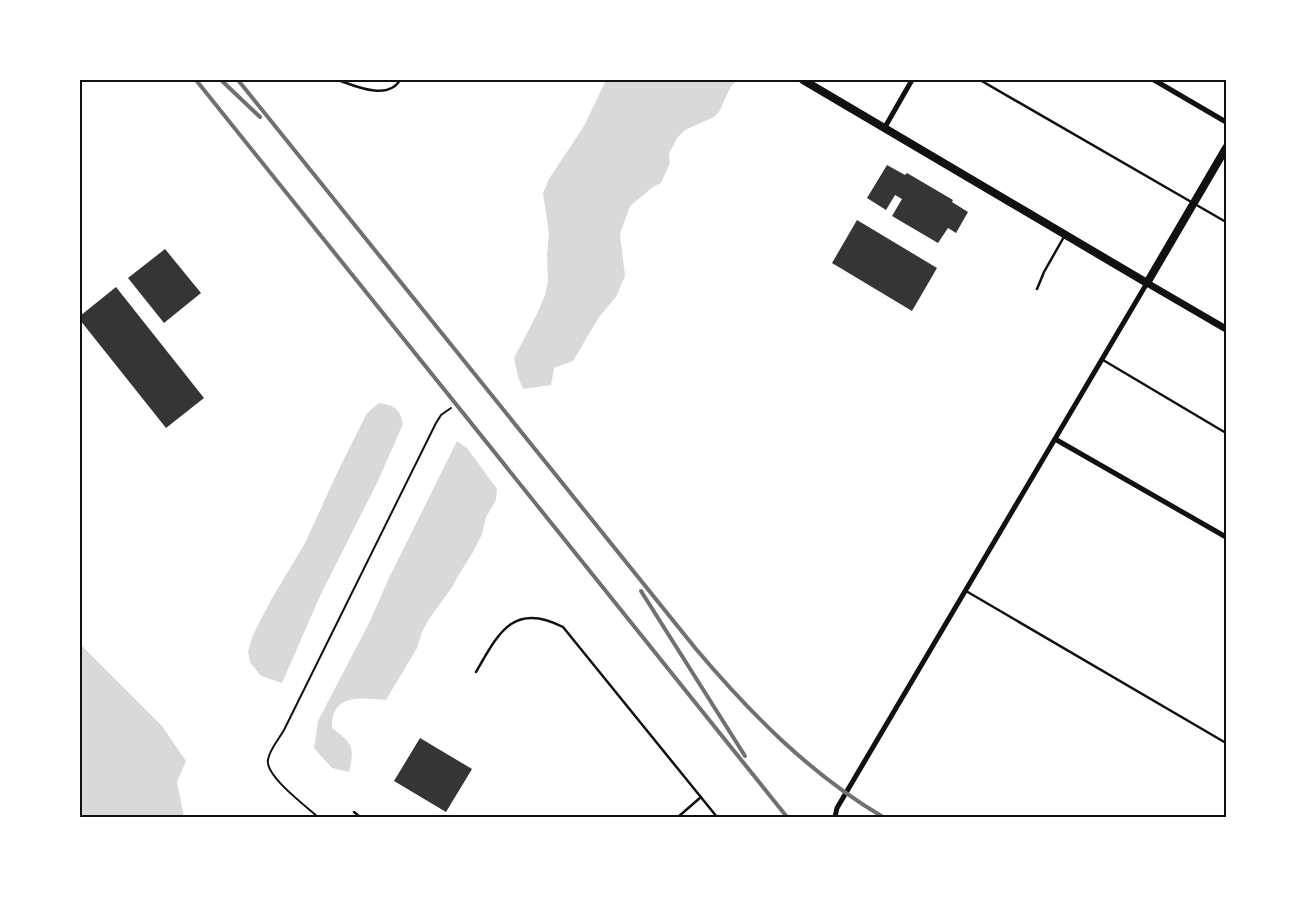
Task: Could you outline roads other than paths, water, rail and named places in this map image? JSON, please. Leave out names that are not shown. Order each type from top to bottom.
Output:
[{"type":"main road","points":[[803,80],[1147,283],[1226,148]]},
{"type":"street","points":[[885,127],[912,80]]},
{"type":"street","points":[[1154,80],[1226,122]]},
{"type":"street","points":[[835,817],[837,808],[1147,283],[1226,329]]},
{"type":"street","points":[[1054,439],[1226,538]]},
{"type":"lane","points":[[338,80],[366,89],[382,91],[397,85],[400,80]]},
{"type":"lane","points":[[980,80],[1226,222]]},
{"type":"lane","points":[[1037,289],[1044,272],[1066,235]]},
{"type":"lane","points":[[1102,359],[1226,433]]},
{"type":"lane","points":[[965,591],[1226,743]]},
{"type":"lane","points":[[476,672],[495,638],[505,627],[520,620],[536,618],[549,620],[563,627],[717,817]]},
{"type":"lane","points":[[678,817],[701,797]]},
{"type":"lane","points":[[354,812],[360,817]]},
{"type":"railway","points":[[196,80],[787,817]]},
{"type":"railway","points":[[221,80],[260,117]]},
{"type":"railway","points":[[238,80],[696,649],[738,697],[806,762],[856,800],[883,817]]},
{"type":"railway","points":[[641,591],[745,756]]}]
